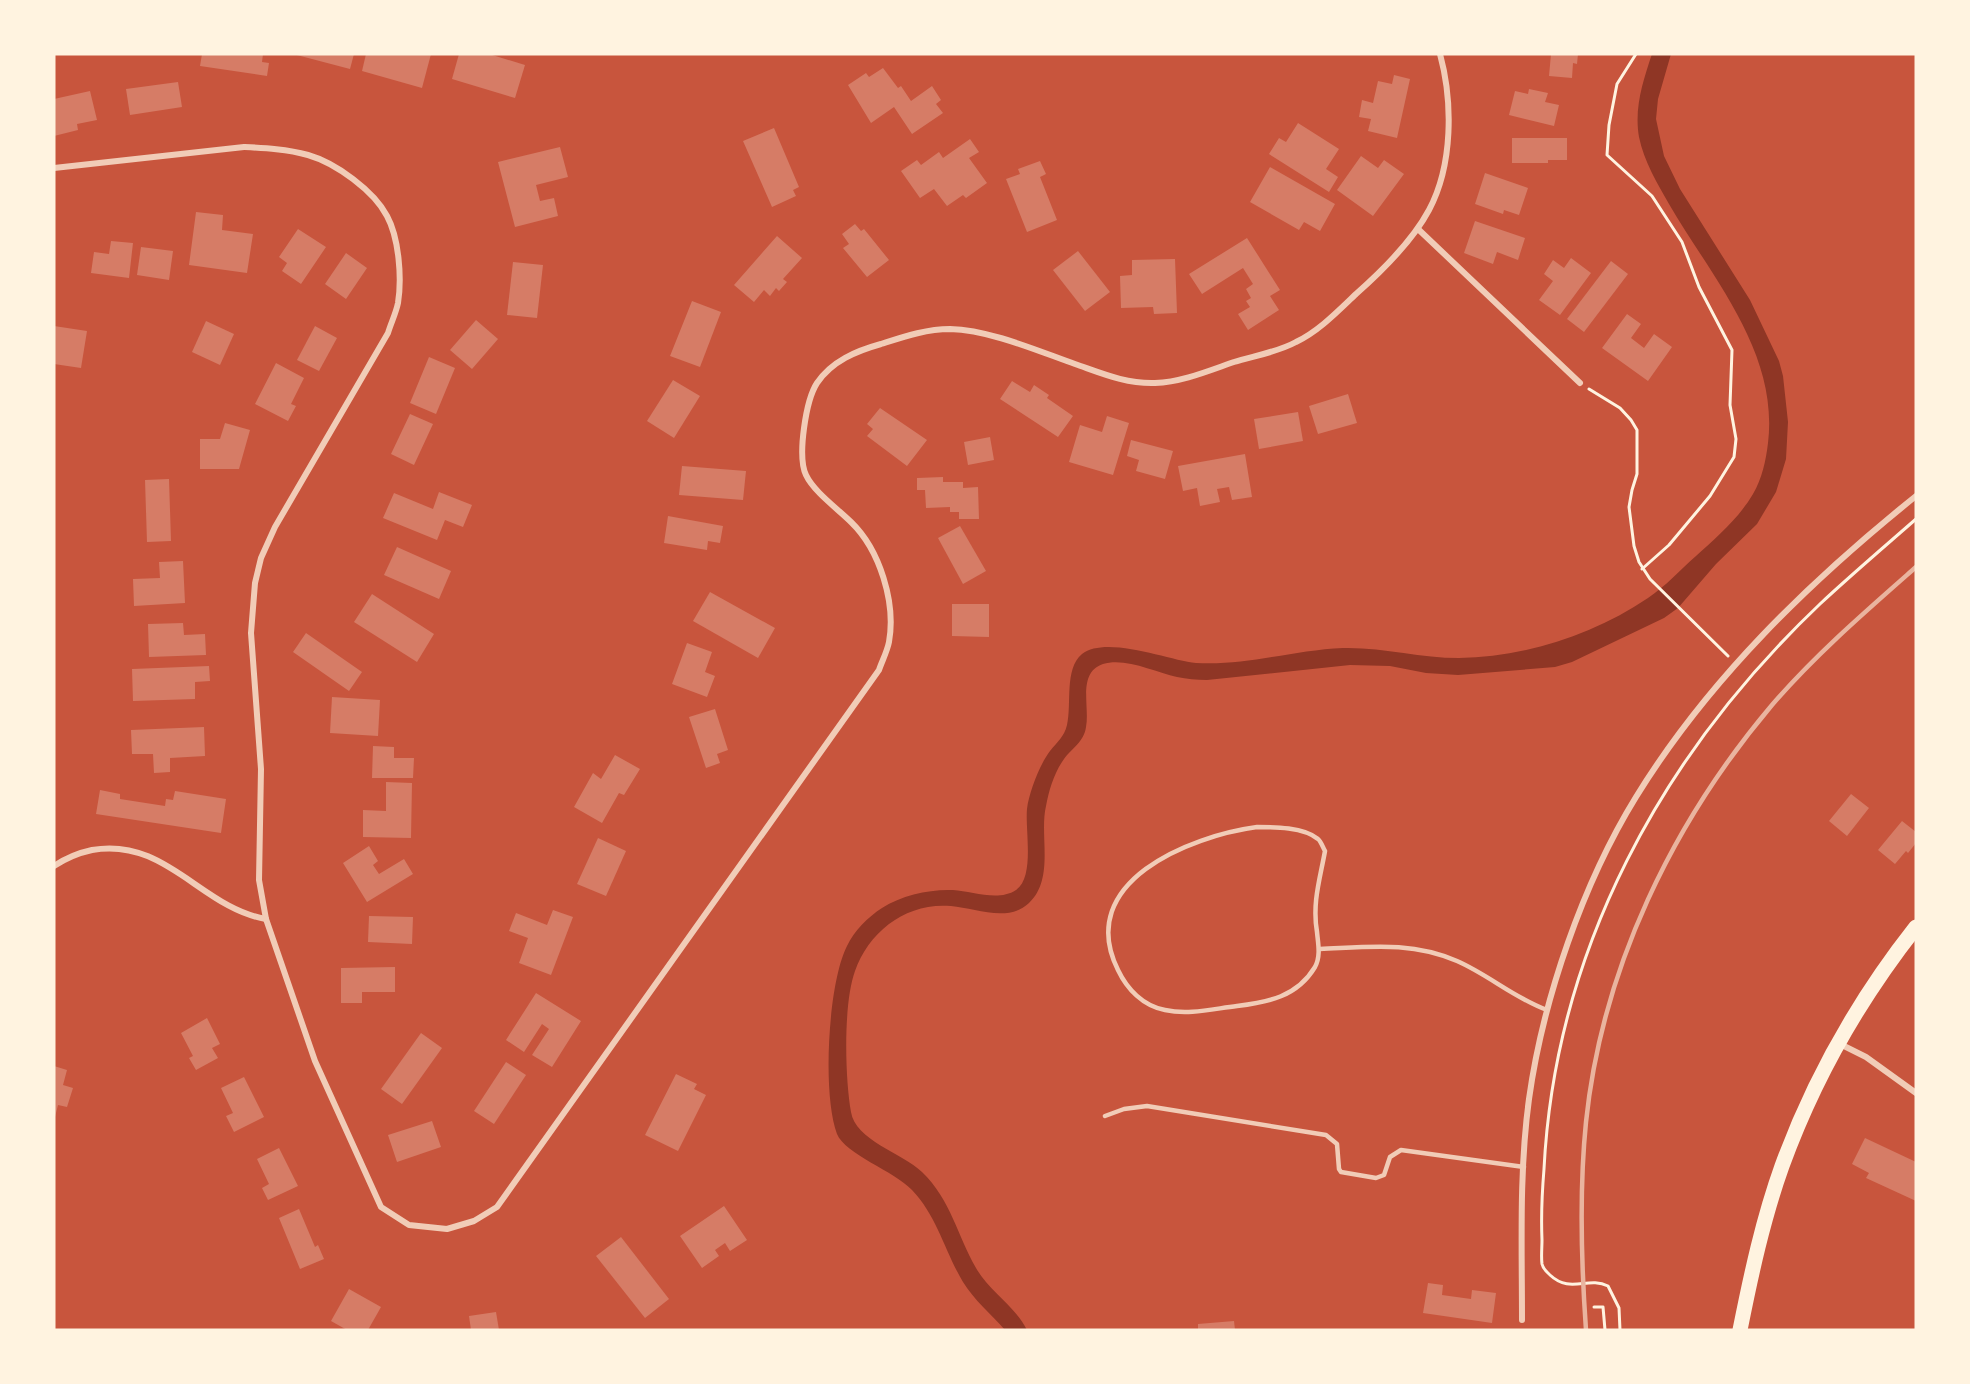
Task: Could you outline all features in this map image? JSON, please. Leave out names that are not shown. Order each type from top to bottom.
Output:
[{"type":"main road","points":[[1740,1330],[1750,1277],[1781,1168],[1806,1108],[1840,1043],[1882,975],[1916,927]]},
{"type":"street","points":[[54,168],[244,147],[275,149],[309,155],[334,166],[356,182],[375,200],[387,216],[396,244],[400,269],[398,303],[388,333],[275,527],[261,558],[255,583],[251,633],[261,769],[259,880],[266,919],[315,1061],[381,1207],[409,1225],[447,1229],[474,1221],[497,1207],[879,670],[889,643],[890,610],[881,573],[871,550],[855,525],[819,491],[806,475],[803,459],[807,416],[816,384],[838,360],[875,345],[916,333],[951,329],[1002,338],[1118,380],[1152,383],[1177,380],[1296,342],[1327,321],[1369,283],[1418,229],[1431,207],[1443,171],[1449,134],[1448,100],[1440,54]]},
{"type":"street","points":[[1418,229],[1581,383]]},
{"type":"street","points":[[1522,1320],[1524,1167],[1529,1099],[1547,1010],[1566,946],[1607,848],[1636,796],[1689,722],[1736,664],[1803,594],[1916,496]]},
{"type":"street","points":[[54,866],[63,859],[83,852],[107,848],[148,855],[230,906],[255,917],[266,919]]},
{"type":"street","points":[[1840,1043],[1866,1057],[1916,1093]]},
{"type":"lane","points":[[1279,827],[1301,831],[1318,839],[1325,851],[1316,890],[1315,907],[1320,949],[1316,966],[1305,979],[1285,995],[1270,1001],[1198,1012],[1178,1012],[1163,1010],[1147,1004],[1124,982],[1110,951],[1108,932],[1111,914],[1118,898],[1131,881],[1151,864],[1179,849],[1232,830],[1279,827]]},
{"type":"lane","points":[[1320,949],[1361,946],[1431,951],[1459,962],[1526,1002],[1547,1010]]},
{"type":"lane","points":[[1104,1116],[1124,1108],[1147,1106],[1326,1135],[1333,1138],[1337,1144],[1340,1171],[1376,1178],[1384,1175],[1390,1157],[1401,1150],[1524,1167]]},
{"type":"path","points":[[1636,54],[1617,84],[1609,125],[1607,155],[1653,196],[1682,242],[1700,287],[1732,350],[1730,405],[1736,439],[1734,457],[1710,496],[1669,545],[1642,569]]},
{"type":"path","points":[[1581,383],[1602,399],[1620,408],[1637,430],[1637,474],[1629,507],[1636,555],[1642,569],[1736,664]]},
{"type":"path","points":[[1620,1330],[1617,1304],[1608,1286],[1601,1283],[1563,1285],[1544,1269],[1542,1261],[1541,1215],[1550,1098],[1562,1038],[1580,971],[1603,910],[1628,857],[1664,792],[1687,757],[1753,675],[1819,605],[1916,519]]},
{"type":"path","points":[[1594,1307],[1603,1307],[1605,1330]]},
{"type":"shaded area","points":[[1652,54],[1671,54],[1658,99],[1656,119],[1664,156],[1680,189],[1750,300],[1779,361],[1788,422],[1786,459],[1776,492],[1757,524],[1716,564],[1678,608],[1664,618],[1572,662],[1555,667],[1458,675],[1426,673],[1390,666],[1350,665],[1207,680],[1177,677],[1121,662],[1103,664],[1095,668],[1087,682],[1085,732],[1060,764],[1049,794],[1044,818],[1044,869],[1037,893],[1021,909],[1011,912],[991,913],[951,906],[935,906],[905,914],[892,922],[870,943],[855,971],[848,1002],[847,1080],[854,1122],[870,1138],[922,1172],[940,1194],[981,1276],[1016,1313],[1027,1330],[1005,1330],[967,1289],[921,1200],[904,1183],[850,1149],[837,1134],[832,1116],[830,1093],[829,1039],[835,986],[840,963],[850,940],[857,930],[882,908],[907,896],[944,890],[993,896],[1009,893],[1022,884],[1027,864],[1027,809],[1030,795],[1042,763],[1066,729],[1073,668],[1076,660],[1082,654],[1106,647],[1121,648],[1196,663],[1215,663],[1343,648],[1459,658],[1484,657],[1534,648],[1558,642],[1605,623],[1648,598],[1734,519],[1747,503],[1761,476],[1768,443],[1769,410],[1763,378],[1753,347],[1739,317],[1669,204],[1644,155],[1639,137],[1638,116],[1643,84]]},
{"type":"building","points":[[202,54],[263,54],[262,62],[269,63],[267,76],[200,66]]},
{"type":"building","points":[[293,54],[354,54],[350,69]]},
{"type":"building","points":[[366,54],[431,54],[422,88],[362,71]]},
{"type":"building","points":[[459,54],[489,54],[525,65],[515,98],[452,79]]},
{"type":"building","points":[[1551,54],[1578,54],[1577,64],[1573,63],[1572,78],[1549,76]]},
{"type":"building","points":[[883,68],[898,88],[901,86],[911,101],[932,86],[941,100],[936,104],[943,113],[912,134],[894,107],[871,123],[848,85],[866,73],[869,77]]},
{"type":"building","points":[[1394,75],[1410,79],[1397,138],[1368,131],[1371,119],[1359,117],[1362,100],[1373,103],[1378,81],[1392,84]]},
{"type":"building","points":[[178,82],[182,107],[130,115],[126,89]]},
{"type":"building","points":[[1529,89],[1548,93],[1545,102],[1559,105],[1554,126],[1509,115],[1515,91],[1528,94]]},
{"type":"building","points":[[90,91],[97,120],[77,124],[78,130],[54,136],[54,99]]},
{"type":"building","points":[[1298,123],[1339,149],[1326,169],[1338,177],[1329,192],[1269,154],[1279,138],[1286,142]]},
{"type":"building","points":[[774,128],[799,187],[793,190],[796,196],[772,207],[743,141]]},
{"type":"building","points":[[1512,138],[1567,138],[1567,160],[1548,160],[1548,163],[1512,163]]},
{"type":"building","points":[[970,139],[979,152],[969,158],[987,183],[966,198],[963,195],[947,206],[934,189],[920,198],[901,171],[917,160],[921,165],[939,152],[943,158]]},
{"type":"building","points":[[560,147],[568,177],[536,185],[540,201],[554,198],[558,216],[515,227],[498,162]]},
{"type":"building","points":[[1361,156],[1378,168],[1384,160],[1404,174],[1373,216],[1337,190]]},
{"type":"building","points":[[1040,161],[1046,174],[1040,177],[1057,220],[1027,232],[1006,179],[1020,174],[1018,169]]},
{"type":"building","points":[[1270,167],[1335,204],[1320,231],[1304,222],[1299,230],[1250,202]]},
{"type":"building","points":[[1485,173],[1528,188],[1519,215],[1504,210],[1503,214],[1475,204]]},
{"type":"building","points":[[196,212],[223,215],[222,230],[253,234],[247,273],[189,265]]},
{"type":"building","points":[[1475,221],[1525,238],[1518,260],[1497,252],[1493,264],[1464,253]]},
{"type":"building","points":[[855,224],[861,231],[864,229],[889,260],[867,277],[843,248],[849,244],[842,234]]},
{"type":"building","points":[[298,229],[326,247],[301,284],[282,271],[287,263],[279,257]]},
{"type":"building","points":[[777,236],[802,258],[783,279],[787,282],[779,291],[776,288],[770,296],[764,290],[754,302],[734,285]]},
{"type":"building","points":[[1247,238],[1280,290],[1270,296],[1279,310],[1248,330],[1238,314],[1250,307],[1246,301],[1251,298],[1246,289],[1253,284],[1243,268],[1202,294],[1189,274]]},
{"type":"building","points":[[111,241],[133,243],[129,278],[91,273],[94,252],[109,254]]},
{"type":"building","points":[[141,247],[173,251],[169,280],[137,275]]},
{"type":"building","points":[[1078,251],[1110,292],[1085,311],[1053,270]]},
{"type":"building","points":[[346,253],[367,268],[346,299],[325,284]]},
{"type":"building","points":[[1571,258],[1591,273],[1560,315],[1539,300],[1553,281],[1544,274],[1553,260],[1564,268]]},
{"type":"building","points":[[1175,259],[1177,313],[1154,314],[1153,307],[1121,308],[1120,276],[1132,275],[1132,260]]},
{"type":"building","points":[[1611,261],[1628,274],[1584,332],[1567,319]]},
{"type":"building","points":[[513,262],[543,265],[537,318],[507,315]]},
{"type":"building","points":[[692,301],[721,312],[700,367],[670,356]]},
{"type":"building","points":[[1627,314],[1641,324],[1631,338],[1644,348],[1654,334],[1672,347],[1648,381],[1602,348]]},
{"type":"building","points":[[476,320],[498,339],[472,369],[450,350]]},
{"type":"building","points":[[206,321],[234,334],[220,365],[192,352]]},
{"type":"building","points":[[54,326],[87,331],[81,368],[54,364]]},
{"type":"building","points":[[315,326],[337,338],[319,371],[297,360]]},
{"type":"building","points":[[429,357],[455,368],[436,414],[410,403]]},
{"type":"building","points":[[276,363],[304,378],[291,404],[296,406],[288,421],[255,404]]},
{"type":"building","points":[[673,380],[700,396],[674,438],[647,421]]},
{"type":"building","points":[[1012,381],[1030,392],[1034,385],[1049,395],[1047,398],[1073,416],[1058,437],[1000,399]]},
{"type":"building","points":[[1348,394],[1357,423],[1318,434],[1309,406]]},
{"type":"building","points":[[880,408],[927,440],[907,466],[867,436],[873,429],[867,424]]},
{"type":"building","points":[[1298,412],[1303,441],[1259,449],[1254,419]]},
{"type":"building","points":[[410,414],[433,424],[414,465],[391,454]]},
{"type":"building","points":[[1107,416],[1129,423],[1113,475],[1069,462],[1080,425],[1102,432]]},
{"type":"building","points":[[225,423],[250,430],[239,469],[200,469],[200,439],[220,439]]},
{"type":"building","points":[[990,437],[994,460],[968,465],[964,442]]},
{"type":"building","points":[[1131,440],[1173,451],[1165,479],[1136,471],[1139,460],[1127,456]]},
{"type":"building","points":[[1245,454],[1252,497],[1232,500],[1229,487],[1217,489],[1220,502],[1200,506],[1197,488],[1183,491],[1178,466]]},
{"type":"building","points":[[682,466],[746,471],[743,500],[679,495]]},
{"type":"building","points":[[943,477],[943,482],[963,482],[963,488],[978,487],[979,519],[959,519],[959,512],[950,512],[950,507],[926,508],[925,490],[917,490],[917,478]]},
{"type":"building","points":[[169,479],[171,541],[147,542],[145,480]]},
{"type":"building","points":[[439,492],[472,505],[463,527],[445,520],[437,540],[383,518],[394,493],[433,509]]},
{"type":"building","points":[[668,516],[723,526],[720,543],[708,541],[707,550],[664,543]]},
{"type":"building","points":[[960,526],[986,571],[963,584],[938,538]]},
{"type":"building","points":[[397,547],[451,571],[439,599],[384,575]]},
{"type":"building","points":[[183,561],[185,603],[134,606],[133,579],[160,578],[159,562]]},
{"type":"building","points":[[710,592],[775,628],[758,658],[693,621]]},
{"type":"building","points":[[372,594],[434,634],[417,662],[354,622]]},
{"type":"building","points":[[952,604],[989,604],[989,637],[952,636]]},
{"type":"building","points":[[183,623],[184,635],[205,634],[206,655],[149,657],[148,624]]},
{"type":"building","points":[[306,633],[362,672],[349,691],[293,652]]},
{"type":"building","points":[[687,643],[712,652],[705,672],[715,676],[707,697],[672,684]]},
{"type":"building","points":[[209,666],[210,681],[195,682],[195,699],[133,701],[132,669]]},
{"type":"building","points":[[332,697],[380,700],[378,736],[330,733]]},
{"type":"building","points":[[715,709],[728,750],[717,754],[720,763],[706,768],[689,717]]},
{"type":"building","points":[[204,727],[205,756],[170,758],[170,772],[154,773],[153,754],[132,754],[131,730]]},
{"type":"building","points":[[373,746],[394,747],[394,758],[414,758],[413,778],[372,778]]},
{"type":"building","points":[[615,755],[640,769],[624,795],[619,793],[602,823],[574,807],[593,773],[601,779]]},
{"type":"building","points":[[386,782],[412,783],[411,838],[363,837],[363,810],[386,811]]},
{"type":"building","points":[[100,790],[120,794],[120,799],[165,806],[166,799],[173,800],[175,791],[226,799],[221,833],[96,814]]},
{"type":"building","points":[[1851,794],[1869,808],[1847,836],[1829,821]]},
{"type":"building","points":[[1902,821],[1916,832],[1916,843],[1895,864],[1878,850]]},
{"type":"building","points":[[598,838],[626,851],[606,896],[577,884]]},
{"type":"building","points":[[369,846],[378,861],[373,865],[379,874],[404,859],[413,874],[367,902],[343,863]]},
{"type":"building","points":[[553,910],[573,917],[551,975],[519,963],[528,938],[509,931],[516,913],[547,925]]},
{"type":"building","points":[[369,916],[413,917],[412,944],[368,942]]},
{"type":"building","points":[[395,967],[395,992],[362,992],[362,1003],[341,1003],[341,968]]},
{"type":"building","points":[[536,993],[581,1021],[552,1067],[532,1055],[549,1029],[542,1024],[524,1052],[506,1040]]},
{"type":"building","points":[[207,1018],[220,1044],[212,1048],[218,1058],[196,1070],[189,1058],[193,1056],[181,1033]]},
{"type":"building","points":[[421,1033],[442,1048],[402,1104],[381,1089]]},
{"type":"building","points":[[506,1062],[526,1075],[494,1124],[474,1111]]},
{"type":"building","points":[[54,1066],[67,1070],[63,1085],[73,1088],[67,1107],[58,1105],[55,1117]]},
{"type":"building","points":[[676,1074],[697,1084],[694,1089],[706,1095],[678,1151],[645,1135]]},
{"type":"building","points":[[244,1077],[264,1117],[234,1132],[226,1116],[233,1113],[221,1088]]},
{"type":"building","points":[[432,1121],[441,1147],[397,1162],[388,1135]]},
{"type":"building","points":[[1865,1138],[1916,1162],[1916,1201],[1866,1178],[1869,1173],[1852,1164]]},
{"type":"building","points":[[279,1148],[298,1186],[268,1200],[262,1188],[269,1184],[257,1159]]},
{"type":"building","points":[[724,1206],[747,1240],[730,1251],[725,1243],[715,1250],[719,1256],[702,1268],[680,1236]]},
{"type":"building","points":[[299,1209],[315,1247],[318,1245],[324,1259],[300,1269],[279,1218]]},
{"type":"building","points":[[621,1237],[669,1299],[645,1318],[596,1256]]},
{"type":"building","points":[[1428,1283],[1443,1285],[1442,1295],[1471,1299],[1472,1290],[1496,1293],[1492,1323],[1423,1313]]},
{"type":"building","points":[[349,1289],[381,1307],[368,1330],[347,1330],[331,1321]]},
{"type":"building","points":[[496,1312],[499,1330],[471,1330],[469,1316]]},
{"type":"building","points":[[1234,1321],[1235,1330],[1198,1330],[1198,1324]]},
{"type":"railway","points":[[1586,1330],[1582,1226],[1582,1174],[1586,1122],[1595,1065],[1608,1008],[1626,953],[1648,900],[1703,798],[1736,750],[1772,705],[1823,651],[1916,567]]}]
